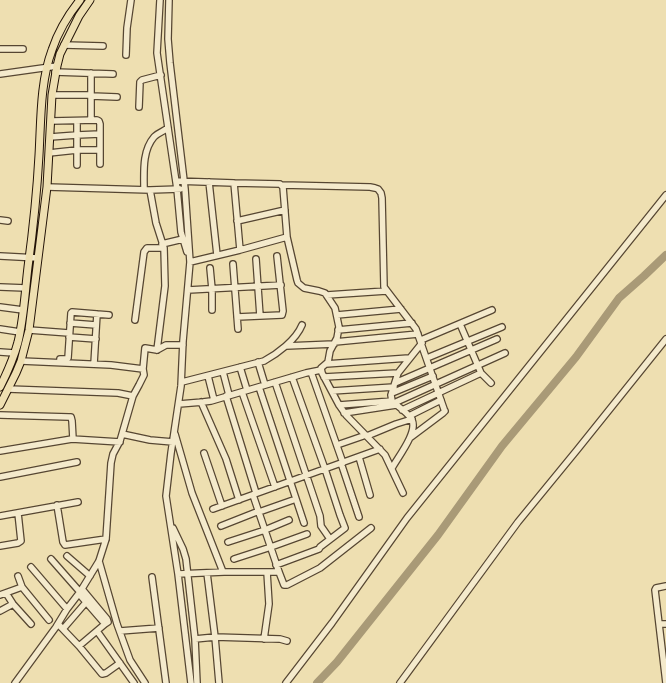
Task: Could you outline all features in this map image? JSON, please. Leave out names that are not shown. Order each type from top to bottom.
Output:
[{"type":"main road","points":[[1,384],[14,353],[20,332],[37,187],[43,95],[47,67],[51,51],[60,31],[71,11],[80,0]]},
{"type":"main road","points":[[0,405],[21,361],[30,330],[47,187],[52,95],[56,69],[64,45],[79,16],[90,0]]},
{"type":"street","points":[[126,55],[127,28],[131,0]]},
{"type":"street","points":[[160,0],[157,53],[176,181],[181,232],[190,262]]},
{"type":"street","points":[[169,0],[168,39],[185,189],[190,262],[183,345],[182,382],[166,496],[178,574],[191,683]]},
{"type":"street","points":[[64,45],[102,46]]},
{"type":"street","points":[[0,50],[23,49]]},
{"type":"street","points":[[0,74],[47,67],[91,73],[113,74]]},
{"type":"street","points":[[91,73],[91,120]]},
{"type":"street","points":[[139,107],[140,82],[142,80],[160,75]]},
{"type":"street","points":[[52,95],[117,97]]},
{"type":"street","points":[[51,121],[97,120],[100,122],[100,164]]},
{"type":"street","points":[[77,121],[77,165]]},
{"type":"street","points":[[157,350],[165,286],[163,246],[147,190],[144,160],[146,152],[154,137],[168,128]]},
{"type":"street","points":[[50,137],[100,134]]},
{"type":"street","points":[[49,153],[77,150],[100,150]]},
{"type":"street","points":[[176,181],[370,187],[382,193],[384,287],[412,323],[418,334],[444,408],[444,412],[411,437]]},
{"type":"street","points":[[209,182],[217,256]]},
{"type":"street","points":[[234,183],[240,250]]},
{"type":"street","points":[[179,404],[214,400],[321,370],[321,368],[328,362],[330,351],[337,338],[339,327],[337,315],[335,308],[325,293],[304,288],[298,283],[287,237],[282,185]]},
{"type":"street","points":[[47,187],[147,190],[185,189]]},
{"type":"street","points":[[286,683],[332,623],[407,518],[666,195]]},
{"type":"street","points":[[237,220],[285,210]]},
{"type":"street","points":[[0,220],[8,221]]},
{"type":"street","points":[[190,262],[287,237]]},
{"type":"street","points":[[135,320],[145,250],[147,248],[163,246],[183,239]]},
{"type":"street","points":[[0,256],[38,258]]},
{"type":"street","points":[[237,317],[282,315],[283,311],[277,256]]},
{"type":"street","points":[[256,259],[260,316]]},
{"type":"street","points":[[233,264],[238,329]]},
{"type":"street","points":[[210,268],[212,310]]},
{"type":"street","points":[[188,290],[280,285]]},
{"type":"street","points":[[0,287],[26,288]]},
{"type":"street","points":[[327,295],[386,291]]},
{"type":"street","points":[[0,307],[23,310]]},
{"type":"street","points":[[337,315],[401,310]]},
{"type":"street","points":[[392,468],[411,437],[413,426],[410,418],[394,403],[391,398],[398,373],[421,342],[492,310]]},
{"type":"street","points":[[46,358],[67,359],[70,314],[72,312],[109,315]]},
{"type":"street","points":[[94,364],[97,314]]},
{"type":"street","points":[[70,323],[96,325]]},
{"type":"street","points":[[338,330],[412,323]]},
{"type":"street","points":[[460,324],[481,373],[491,384]]},
{"type":"street","points":[[182,382],[223,372],[271,357],[286,346],[299,331],[302,325]]},
{"type":"street","points":[[427,358],[502,327]]},
{"type":"street","points":[[0,329],[20,332]]},
{"type":"street","points":[[30,330],[96,339]]},
{"type":"street","points":[[286,346],[334,343],[418,334]]},
{"type":"street","points":[[394,388],[430,367],[497,339]]},
{"type":"street","points":[[400,683],[518,522],[666,339]]},
{"type":"street","points":[[15,683],[58,624],[67,608],[81,592],[99,561],[106,539],[111,463],[113,454],[120,442],[133,396],[144,375],[142,369],[146,348],[157,350],[166,345],[183,345]]},
{"type":"street","points":[[0,352],[14,353]]},
{"type":"street","points":[[344,413],[394,403],[505,353]]},
{"type":"street","points":[[326,364],[409,358]]},
{"type":"street","points":[[21,361],[116,365],[142,369]]},
{"type":"street","points":[[258,362],[262,386],[304,523]]},
{"type":"street","points":[[240,367],[244,391],[275,487]]},
{"type":"street","points":[[321,370],[344,413],[388,458],[403,493]]},
{"type":"street","points":[[223,372],[259,512],[283,583],[287,585],[320,568],[371,528]]},
{"type":"street","points":[[311,372],[337,445],[359,517]]},
{"type":"street","points":[[324,377],[398,373]]},
{"type":"street","points":[[402,410],[481,373]]},
{"type":"street","points":[[208,376],[214,400]]},
{"type":"street","points":[[332,391],[394,388],[433,376]]},
{"type":"street","points":[[276,565],[319,549],[345,528],[292,377]]},
{"type":"street","points":[[276,382],[320,516],[321,526],[330,539]]},
{"type":"street","points":[[8,389],[118,393],[133,396]]},
{"type":"street","points":[[337,445],[366,436],[410,418],[441,400]]},
{"type":"street","points":[[202,402],[226,459],[239,500]]},
{"type":"street","points":[[339,406],[394,403]]},
{"type":"street","points":[[0,415],[69,417],[72,421],[73,439]]},
{"type":"street","points":[[174,432],[192,493],[223,572]]},
{"type":"street","points":[[122,434],[150,440],[173,442]]},
{"type":"street","points":[[0,451],[73,439],[120,442]]},
{"type":"street","points":[[213,509],[380,449]]},
{"type":"street","points":[[204,453],[222,506]]},
{"type":"street","points":[[359,457],[370,495]]},
{"type":"street","points":[[0,477],[77,462]]},
{"type":"street","points":[[221,526],[296,499]]},
{"type":"street","points":[[0,516],[78,502]]},
{"type":"street","points":[[57,506],[63,542],[65,544],[106,539]]},
{"type":"street","points":[[0,546],[18,543],[21,541],[18,513]]},
{"type":"street","points":[[228,542],[265,530],[289,520]]},
{"type":"street","points":[[170,522],[185,554],[195,639],[197,683]]},
{"type":"street","points":[[234,559],[271,548],[307,534]]},
{"type":"street","points":[[67,556],[90,576]]},
{"type":"street","points":[[51,559],[107,619],[108,622],[79,646]]},
{"type":"street","points":[[99,561],[130,660],[145,683]]},
{"type":"street","points":[[31,567],[67,608]]},
{"type":"street","points":[[264,639],[269,604],[267,572]]},
{"type":"street","points":[[178,574],[279,572]]},
{"type":"street","points":[[207,573],[219,683]]},
{"type":"street","points":[[18,576],[22,587],[49,620]]},
{"type":"street","points":[[152,577],[166,683]]},
{"type":"street","points":[[666,586],[657,587],[655,590],[666,683]]},
{"type":"street","points":[[22,587],[3,594],[31,624]]},
{"type":"street","points":[[63,629],[88,600]]},
{"type":"street","points":[[0,611],[13,604]]},
{"type":"street","points":[[58,624],[79,646],[102,674],[106,673],[120,663]]},
{"type":"street","points":[[659,624],[666,624]]},
{"type":"street","points":[[120,631],[159,628]]},
{"type":"street","points":[[97,631],[134,683]]},
{"type":"street","points":[[195,639],[215,637],[280,639],[287,641]]},
{"type":"waterway","points":[[317,683],[337,662],[438,535],[502,446],[576,357],[619,298],[666,255]]}]
